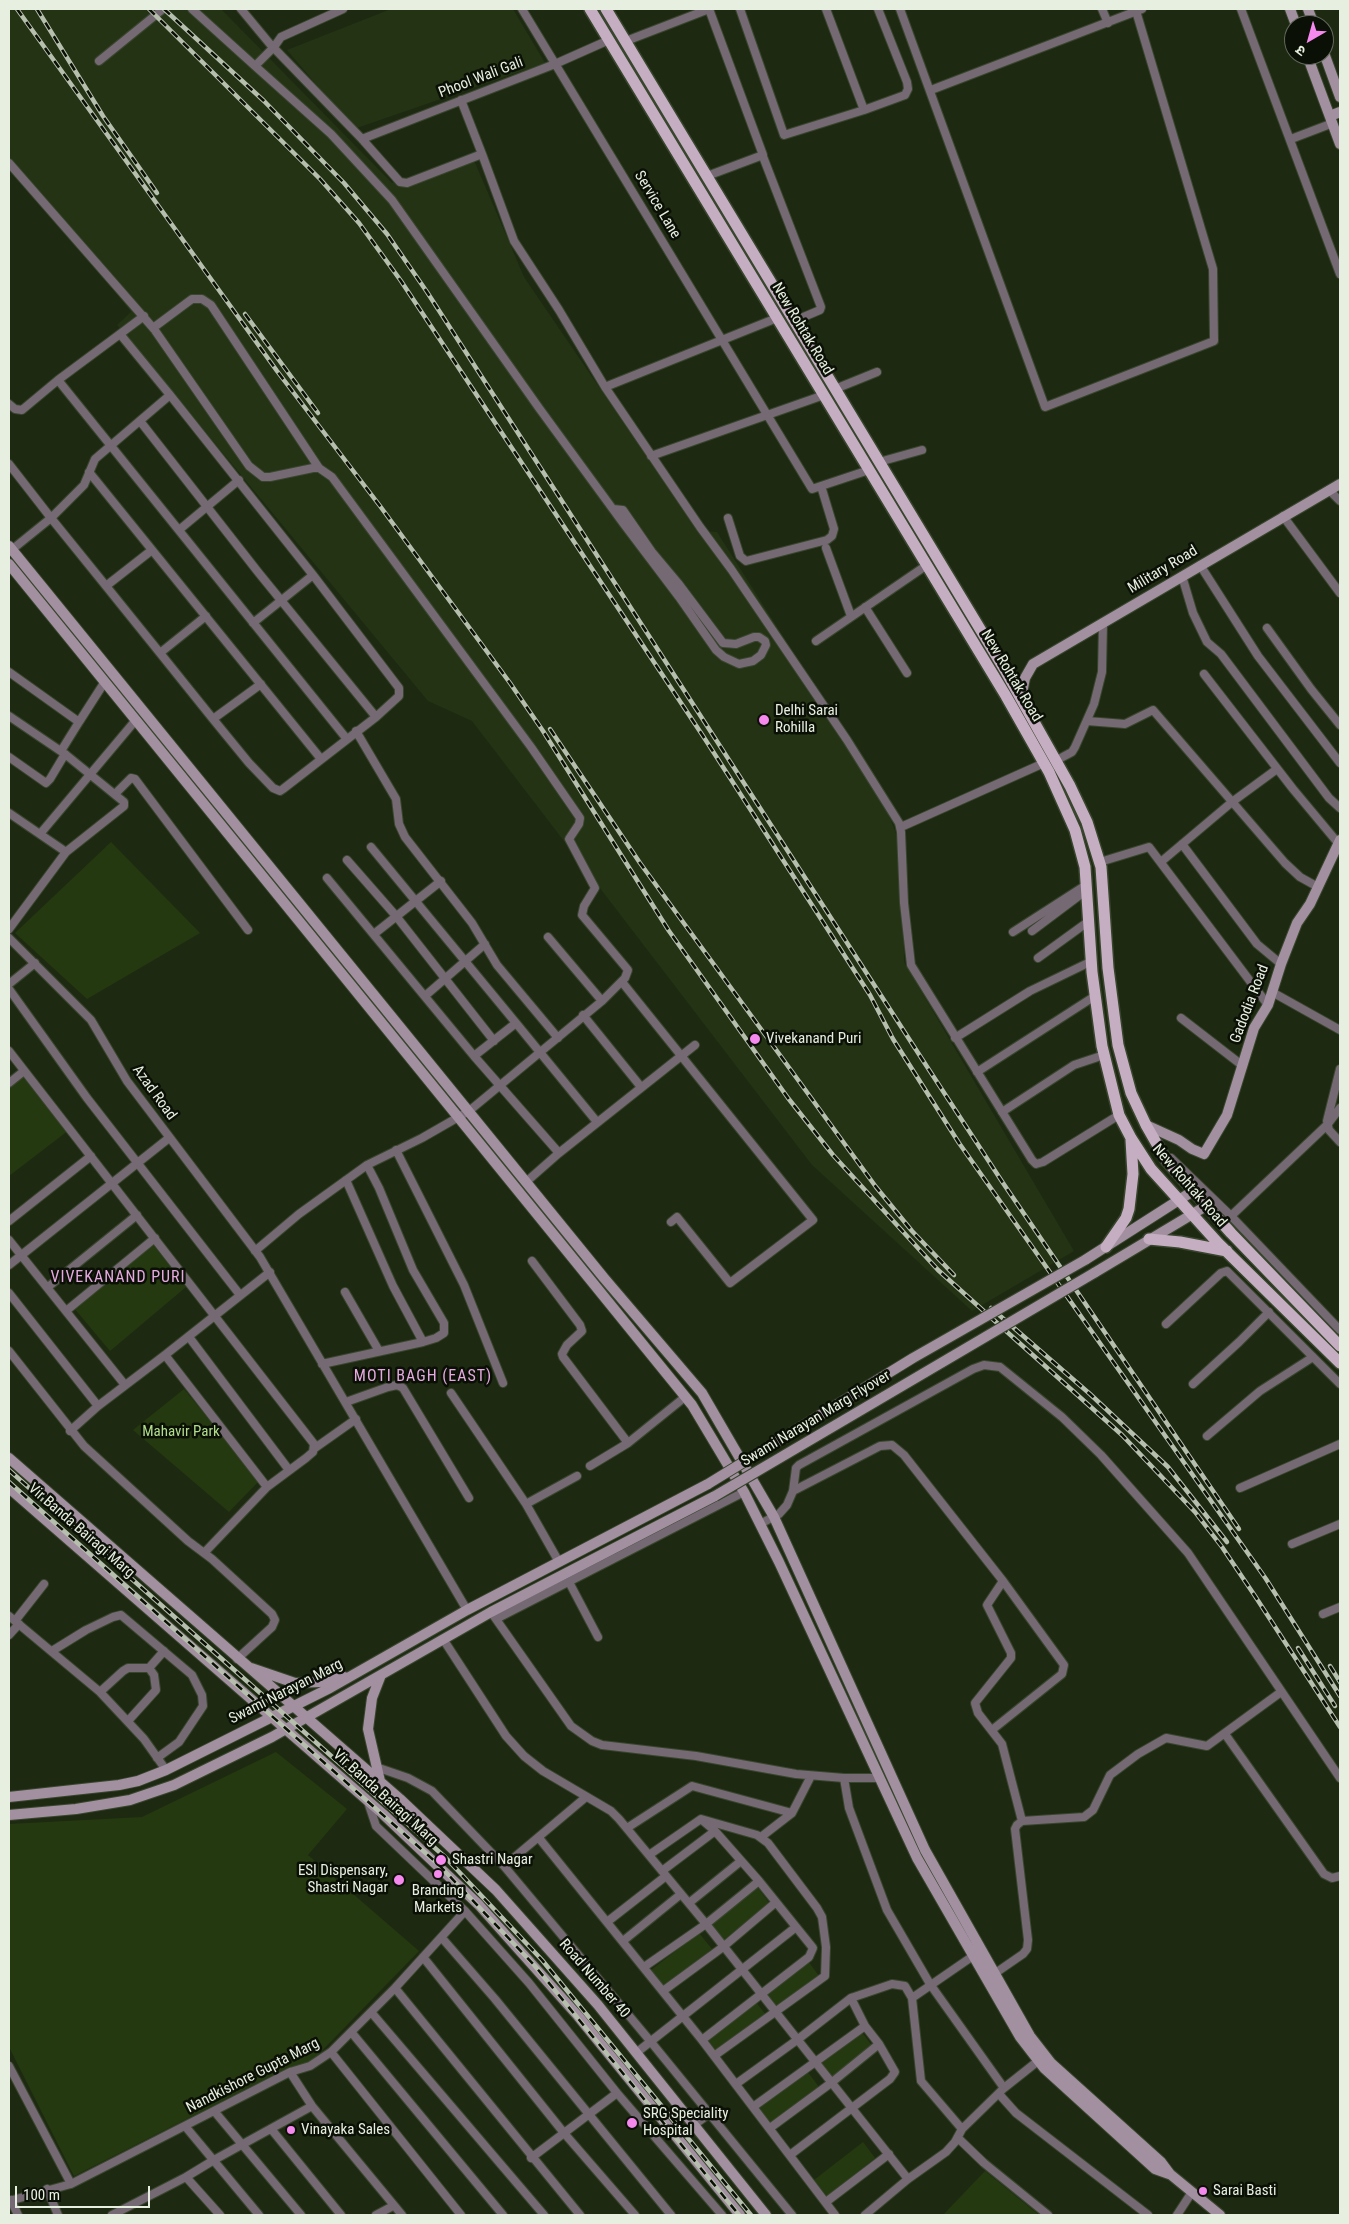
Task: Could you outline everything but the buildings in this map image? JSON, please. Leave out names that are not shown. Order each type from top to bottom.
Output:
[{"type":"main road","name":"New Rohtak Road","points":[[590,9],[1006,696],[1044,763],[1075,830],[1085,867],[1095,996],[1104,1055],[1119,1115],[1131,1138],[1151,1169],[1192,1214],[1340,1363]]},
{"type":"main road","name":"New Rohtak Road","points":[[606,9],[880,462],[1057,760],[1087,822],[1100,862],[1108,968],[1118,1045],[1131,1093],[1166,1160],[1206,1206],[1340,1346]]},
{"type":"main road","points":[[1106,1247],[1126,1218],[1129,1209],[1133,1174],[1131,1138]]},
{"type":"main road","points":[[1149,1239],[1180,1242],[1227,1251]]},
{"type":"street","points":[[99,61],[163,9]]},
{"type":"street","points":[[192,9],[331,134],[392,200],[613,509],[716,650],[739,664],[753,661],[761,655],[766,645],[765,641],[759,637],[736,644],[722,643],[678,583],[652,552],[623,510],[613,509]]},
{"type":"street","points":[[241,9],[274,48],[362,139],[395,178],[404,184],[482,154]]},
{"type":"street","points":[[255,66],[274,48],[281,36],[343,9]]},
{"type":"street","name":"Service Lane","points":[[522,9],[812,489],[820,486]]},
{"type":"street","points":[[626,41],[709,9],[821,307],[820,310],[794,321]]},
{"type":"street","points":[[740,9],[784,135],[905,95],[908,89],[878,9]]},
{"type":"street","points":[[826,9],[864,110]]},
{"type":"street","points":[[900,9],[1045,407],[1214,341],[1213,269],[1139,10],[931,90]]},
{"type":"street","points":[[1102,9],[1108,23]]},
{"type":"street","points":[[1241,9],[1291,138],[1340,274]]},
{"type":"street","name":"Phool Wali Gali","points":[[362,139],[555,64],[609,40]]},
{"type":"street","points":[[1311,65],[1340,144]]},
{"type":"street","points":[[1328,65],[1340,97]]},
{"type":"street","points":[[460,100],[514,241],[559,310],[605,387],[651,456],[728,563],[847,740],[901,828],[904,903],[911,966],[1002,1112],[1036,1164],[1043,1162],[1119,1115]]},
{"type":"street","points":[[1291,138],[1331,120],[1340,112]]},
{"type":"street","points":[[707,176],[762,154]]},
{"type":"street","points":[[9,163],[144,316],[229,440],[255,472],[270,477],[319,468]]},
{"type":"street","points":[[153,328],[192,299],[202,299],[211,305],[319,468],[338,485],[531,747],[580,818],[579,824],[568,839],[595,888],[584,906],[582,914],[626,967],[628,974],[602,1001],[459,1119],[367,1165],[298,1214],[255,1251]]},
{"type":"street","points":[[9,404],[15,409],[22,410],[58,380],[144,316]]},
{"type":"street","points":[[605,387],[777,318]]},
{"type":"street","points":[[9,464],[213,720],[269,786],[277,790],[283,789],[346,738],[376,717],[399,696],[399,688],[313,574],[120,334]]},
{"type":"street","points":[[835,389],[876,372]]},
{"type":"street","points":[[58,380],[346,738]]},
{"type":"street","points":[[170,395],[94,459],[84,485],[51,518],[10,550],[626,1305],[702,1394],[774,1517],[925,1850],[1030,2036],[1051,2063],[1160,2162],[1170,2174],[1220,2215]]},
{"type":"street","points":[[651,456],[824,395]]},
{"type":"street","points":[[140,421],[376,717]]},
{"type":"street","points":[[880,462],[922,450]]},
{"type":"street","points":[[728,518],[740,556],[746,561],[827,540],[832,536],[834,529],[820,486],[869,470]]},
{"type":"street","points":[[89,472],[321,759]]},
{"type":"street","points":[[178,530],[239,480]]},
{"type":"street","name":"Military Road","points":[[1021,698],[1025,678],[1033,664],[1340,484]]},
{"type":"street","points":[[1330,490],[1340,501]]},
{"type":"street","points":[[1283,516],[1340,593]]},
{"type":"street","points":[[826,548],[852,616]]},
{"type":"street","points":[[106,586],[152,550]]},
{"type":"street","points":[[9,564],[685,1397],[744,1492],[917,1858],[1020,2037],[1038,2061],[1154,2168],[1170,2174]]},
{"type":"street","points":[[816,641],[927,565]]},
{"type":"street","points":[[1200,565],[1258,656],[1340,763]]},
{"type":"street","points":[[253,623],[313,574]]},
{"type":"street","points":[[1182,576],[1193,613],[1207,642],[1221,654],[1323,790],[1340,808]]},
{"type":"street","points":[[865,607],[907,673]]},
{"type":"street","points":[[160,653],[206,616]]},
{"type":"street","points":[[1057,760],[1072,752],[1076,747],[1101,682],[1103,622]]},
{"type":"street","points":[[1267,628],[1311,689],[1339,722]]},
{"type":"street","points":[[9,672],[79,722]]},
{"type":"street","points":[[1204,674],[1277,769],[1339,841]]},
{"type":"street","points":[[9,758],[46,782],[50,779],[79,722],[104,682]]},
{"type":"street","points":[[213,720],[261,684]]},
{"type":"street","points":[[1087,721],[1125,724],[1153,710],[1285,863],[1300,877],[1318,887]]},
{"type":"street","points":[[9,716],[63,753],[124,802],[124,806],[66,852],[9,929]]},
{"type":"street","points":[[40,834],[135,721]]},
{"type":"street","points":[[356,731],[392,790],[396,799],[399,824],[405,837],[440,881],[485,944],[501,970],[558,1038]]},
{"type":"street","points":[[901,828],[1044,763]]},
{"type":"street","points":[[1162,861],[1232,802],[1277,769]]},
{"type":"street","points":[[115,794],[131,778],[135,779],[248,930]]},
{"type":"street","points":[[9,813],[66,852]]},
{"type":"street","name":"Gadodia Road","points":[[1149,1127],[1179,1140],[1192,1149],[1204,1154],[1227,1115],[1244,1066],[1254,1028],[1268,1005],[1281,964],[1302,914],[1310,904],[1339,841]]},
{"type":"street","points":[[1182,844],[1257,944],[1281,964]]},
{"type":"street","points":[[371,847],[598,1122]]},
{"type":"street","points":[[1100,862],[1150,847],[1268,1005]]},
{"type":"street","points":[[347,860],[396,916],[494,1041]]},
{"type":"street","points":[[327,878],[474,1056],[558,1153]]},
{"type":"street","points":[[374,934],[440,881]]},
{"type":"street","points":[[1032,932],[1086,888]]},
{"type":"street","points":[[1014,932],[1086,888]]},
{"type":"street","points":[[1038,958],[1089,921]]},
{"type":"street","points":[[548,937],[602,1001]]},
{"type":"street","name":"Azad Road","points":[[9,938],[91,1020],[123,1075],[270,1272],[467,1610]]},
{"type":"street","points":[[425,996],[446,980],[485,944]]},
{"type":"street","points":[[955,1038],[1030,991],[1092,961]]},
{"type":"street","points":[[9,984],[35,963]]},
{"type":"street","points":[[622,982],[813,1220],[730,1283],[676,1217],[671,1222]]},
{"type":"street","points":[[9,990],[87,1098],[240,1295]]},
{"type":"street","points":[[1272,992],[1340,1030]]},
{"type":"street","points":[[977,1072],[1095,996]]},
{"type":"street","points":[[583,1015],[640,1087]]},
{"type":"street","points":[[1180,1018],[1244,1066]]},
{"type":"street","points":[[474,1056],[516,1024]]},
{"type":"street","points":[[526,1182],[558,1153],[695,1045]]},
{"type":"street","points":[[9,1051],[312,1440],[315,1448]]},
{"type":"street","points":[[1002,1112],[1074,1065],[1104,1055]]},
{"type":"street","points":[[1340,1068],[1328,1126],[1340,1142]]},
{"type":"street","points":[[9,1083],[24,1071]]},
{"type":"street","points":[[1231,1216],[1328,1126],[1340,1108]]},
{"type":"street","points":[[1149,1127],[1169,1156],[1231,1216],[1340,1330]]},
{"type":"street","points":[[9,1265],[169,1138]]},
{"type":"street","points":[[396,1150],[464,1285],[503,1383]]},
{"type":"street","points":[[9,1221],[91,1156]]},
{"type":"street","points":[[322,1364],[422,1342],[442,1336],[444,1333],[444,1323],[416,1276],[367,1165]]},
{"type":"street","points":[[346,1180],[393,1286],[422,1342]]},
{"type":"street","points":[[1106,1247],[1194,1191]]},
{"type":"street","points":[[1149,1239],[1206,1206]]},
{"type":"street","points":[[48,1287],[137,1215]]},
{"type":"street","points":[[66,1311],[155,1238]]},
{"type":"street","name":"Swami Narayan Marg Flyover","points":[[493,1616],[715,1496],[1149,1239]]},
{"type":"street","points":[[9,1240],[125,1385]]},
{"type":"street","name":"Swami Narayan Marg Flyover","points":[[559,1562],[708,1484],[913,1358],[1106,1247]]},
{"type":"street","points":[[532,1261],[580,1325],[582,1331],[567,1345],[562,1354],[563,1357],[628,1443]]},
{"type":"street","points":[[1166,1324],[1224,1271],[1340,1384]]},
{"type":"street","points":[[70,1431],[98,1406],[166,1355],[270,1272]]},
{"type":"street","points":[[345,1292],[379,1351]]},
{"type":"street","points":[[9,1294],[98,1406]]},
{"type":"street","points":[[1192,1384],[1239,1342],[1268,1312]]},
{"type":"street","points":[[189,1337],[289,1470]]},
{"type":"street","points":[[9,1351],[70,1431],[97,1458],[204,1554],[268,1608],[275,1620],[272,1627],[237,1659]]},
{"type":"street","points":[[166,1355],[267,1486]]},
{"type":"street","points":[[1206,1436],[1260,1392],[1313,1357]]},
{"type":"street","points":[[760,1524],[774,1517],[787,1505],[794,1491],[796,1468],[799,1465],[973,1369],[984,1365],[1000,1367],[1068,1423],[1101,1455],[1188,1553],[1340,1778]]},
{"type":"street","points":[[346,1402],[388,1387],[397,1385],[404,1388],[469,1498]]},
{"type":"street","points":[[451,1393],[526,1504],[559,1562]]},
{"type":"street","points":[[590,1466],[628,1443],[685,1397]]},
{"type":"street","points":[[204,1554],[267,1486],[306,1458],[315,1448],[356,1420]]},
{"type":"street","points":[[1240,1488],[1340,1444]]},
{"type":"street","points":[[794,1491],[880,1446],[892,1445],[904,1455],[1003,1581],[1061,1660],[1064,1670],[1062,1674],[992,1730]]},
{"type":"street","name":"Vir Banda Bairagi Marg","points":[[9,1458],[237,1659],[380,1781]]},
{"type":"street","points":[[526,1504],[577,1476]]},
{"type":"street","name":"Vir Banda Bairagi Marg","points":[[9,1488],[286,1729],[479,1905],[578,2016],[740,2215]]},
{"type":"street","points":[[744,1492],[569,1582],[493,1616],[571,1726],[592,1741],[602,1744],[696,1756],[811,1776],[879,1778]]},
{"type":"street","points":[[1292,1544],[1340,1524]]},
{"type":"street","name":"Swami Narayan Marg","points":[[9,1797],[119,1785],[138,1781],[166,1770],[352,1675],[467,1610],[559,1562]]},
{"type":"street","points":[[1003,1581],[987,1605],[1011,1654],[1011,1658],[975,1703],[978,1713],[992,1730],[1004,1750],[1022,1822]]},
{"type":"street","points":[[569,1582],[598,1637]]},
{"type":"street","points":[[9,1635],[14,1620],[44,1584]]},
{"type":"street","points":[[1323,1614],[1340,1607]]},
{"type":"street","points":[[52,1651],[86,1630],[118,1615],[125,1616],[192,1676],[204,1700],[200,1711],[184,1736],[157,1758]]},
{"type":"street","name":"Swami Narayan Marg","points":[[9,1815],[76,1809],[147,1796],[174,1785],[286,1729],[443,1639],[493,1616]]},
{"type":"street","points":[[14,1620],[100,1692],[128,1721],[166,1770]]},
{"type":"street","points":[[443,1639],[514,1745],[534,1765],[611,1811],[627,1828],[706,1924],[908,2179]]},
{"type":"street","points":[[100,1692],[128,1668],[149,1668],[164,1651]]},
{"type":"street","points":[[246,1666],[295,1683],[319,1682],[352,1675]]},
{"type":"street","points":[[128,1721],[156,1690],[154,1675],[149,1668]]},
{"type":"street","points":[[380,1781],[370,1740],[369,1715],[372,1698],[381,1675]]},
{"type":"street","points":[[994,1974],[1023,1954],[1027,1949],[1024,1895],[1016,1829],[1022,1822],[1084,1817],[1092,1810],[1113,1771],[1160,1740],[1172,1738],[1207,1746],[1281,1692]]},
{"type":"street","points":[[1225,1734],[1324,1874],[1332,1878],[1340,1876]]},
{"type":"street","points":[[376,1767],[408,1778],[432,1791],[504,1866],[792,2215]]},
{"type":"street","points":[[761,1837],[792,1813],[811,1776]]},
{"type":"street","points":[[844,1778],[849,1808],[880,1896],[930,1984],[1016,2113],[1148,2215]]},
{"type":"street","name":"Road Number 40","points":[[380,1781],[496,1890],[598,2005],[766,2215]]},
{"type":"street","points":[[627,1828],[692,1786],[792,1813]]},
{"type":"street","points":[[504,1866],[586,1797]]},
{"type":"street","points":[[368,1802],[376,1826],[465,1911],[529,1983],[617,2093],[722,2215]]},
{"type":"street","points":[[649,1855],[701,1819]]},
{"type":"street","points":[[701,1819],[761,1837],[817,1908],[822,1917],[826,1947],[825,1976],[714,2056]]},
{"type":"street","points":[[701,1819],[715,1831],[813,1948],[813,1952],[803,1962],[702,2040]]},
{"type":"street","points":[[607,1922],[715,1831]]},
{"type":"street","points":[[539,1838],[702,2040],[835,2215]]},
{"type":"street","points":[[689,1903],[740,1861]]},
{"type":"street","points":[[644,1967],[706,1924],[759,1882]]},
{"type":"street","points":[[623,1941],[681,1894]]},
{"type":"street","points":[[663,1991],[723,1946],[775,1903]]},
{"type":"street","name":"Nandkishore Gupta Marg","points":[[10,2200],[71,2184],[216,2112],[290,2072],[310,2066],[331,2052],[352,2032],[442,1938],[465,1911]]},
{"type":"street","points":[[636,2053],[796,1927]]},
{"type":"street","points":[[442,1938],[495,1999],[671,2215]]},
{"type":"street","points":[[912,1998],[973,1956]]},
{"type":"street","points":[[423,1957],[564,2133],[635,2215]]},
{"type":"street","points":[[529,1983],[540,1973]]},
{"type":"street","points":[[736,2084],[851,1998],[896,1984],[905,1986],[912,1998],[921,2081],[962,2129]]},
{"type":"street","points":[[395,1988],[531,2158],[580,2215]]},
{"type":"street","points":[[790,2155],[852,2108],[895,2072],[879,2044],[865,2026],[851,1998]]},
{"type":"street","points":[[371,2012],[544,2215]]},
{"type":"street","points":[[753,2108],[865,2026]]},
{"type":"street","points":[[352,2032],[503,2215]]},
{"type":"street","points":[[770,2128],[832,2083],[879,2044]]},
{"type":"street","points":[[331,2052],[461,2215]]},
{"type":"street","points":[[865,2215],[908,2179],[946,2152],[958,2138],[962,2129],[1001,2091],[1038,2061]]},
{"type":"street","points":[[9,2066],[71,2184]]},
{"type":"street","points":[[290,2072],[312,2106],[402,2215]]},
{"type":"street","points":[[531,2158],[617,2093]]},
{"type":"street","points":[[112,2215],[186,2177],[312,2106]]},
{"type":"street","points":[[216,2112],[301,2215]]},
{"type":"street","points":[[694,2125],[709,2114]]},
{"type":"street","points":[[186,2126],[260,2215]]},
{"type":"street","points":[[272,2130],[341,2215]]},
{"type":"street","points":[[958,2138],[984,2163],[1048,2215]]},
{"type":"street","points":[[826,2202],[889,2154]]},
{"type":"street","points":[[186,2177],[220,2215]]},
{"type":"street","points":[[46,2190],[58,2215]]},
{"type":"street","points":[[1177,2215],[1192,2192]]},
{"type":"street","points":[[10,2200],[18,2215]]},
{"type":"street","points":[[376,2215],[393,2206]]},
{"type":"shaded area","points":[[9,9],[221,9],[392,183],[473,158],[524,277],[697,531],[717,532],[876,783],[903,851],[904,962],[1074,1251],[972,1311],[812,1165],[472,721],[428,701],[117,325],[131,312],[9,158]]},
{"type":"shaded area","points":[[391,9],[513,9],[545,63],[354,129],[287,50]]},
{"type":"green space","points":[[111,842],[200,933],[87,999],[15,933]]},
{"type":"green space","points":[[24,1075],[69,1130],[9,1176],[9,1087]]},
{"type":"green space","points":[[151,1242],[186,1287],[110,1351],[74,1308]]},
{"type":"green space","name":"Mahavir Park","points":[[184,1389],[259,1481],[229,1512],[133,1430]]},
{"type":"green space","points":[[276,1752],[347,1809],[308,1855],[419,1951],[312,2061],[285,2069],[74,2176],[9,2047],[9,1824],[142,1817]]},
{"type":"green space","points":[[758,1888],[770,1904],[722,1941],[710,1925]]},
{"type":"green space","points":[[699,1933],[712,1949],[664,1987],[651,1970]]},
{"type":"green space","points":[[808,1961],[819,1976],[777,2009],[765,1994]]},
{"type":"green space","points":[[755,2001],[766,2015],[716,2051],[707,2039]]},
{"type":"green space","points":[[861,2031],[873,2047],[831,2080],[818,2064]]},
{"type":"green space","points":[[807,2071],[819,2087],[771,2125],[758,2109]]},
{"type":"green space","points":[[863,2142],[875,2158],[827,2196],[814,2180]]},
{"type":"green space","points":[[985,2171],[1039,2215],[943,2215]]},
{"type":"railway","points":[[17,9],[277,371],[380,506],[510,683],[543,731],[669,931],[788,1098],[833,1155],[938,1270],[1122,1435],[1195,1512],[1222,1547],[1340,1727]]},
{"type":"railway","points":[[37,9],[103,116],[157,193]]},
{"type":"railway","points":[[149,9],[320,179],[359,223],[401,281],[703,736],[870,995],[893,1039],[959,1143],[1266,1579],[1340,1696]]},
{"type":"railway","points":[[164,9],[264,101],[344,183],[387,234],[427,292],[1003,1183],[1239,1529]]},
{"type":"railway","points":[[245,314],[318,413]]},
{"type":"railway","points":[[550,729],[640,863],[876,1187],[912,1231],[954,1275]]},
{"type":"railway","points":[[991,1308],[1090,1394],[1168,1467],[1227,1542]]},
{"type":"railway","points":[[9,1470],[445,1857],[542,1960],[751,2215]]},
{"type":"railway","points":[[9,1482],[438,1864],[535,1966],[739,2215]]},
{"type":"railway","points":[[1298,1648],[1335,1706]]},
{"type":"railway","points":[[1330,1666],[1340,1682]]},
{"type":"place","name":"Delhi Sarai Rohilla","points":[[764,720]]},
{"type":"place","name":"Vivekanand Puri","points":[[755,1039]]},
{"type":"place","name":"Shastri Nagar","points":[[441,1860]]},
{"type":"place","name":"Branding Markets","points":[[438,1874]]},
{"type":"place","name":"ESI Dispensary, Shastri Nagar","points":[[399,1880]]},
{"type":"place","name":"SRG Speciality Hospital","points":[[632,2123]]},
{"type":"place","name":"Vinayaka Sales","points":[[291,2130]]},
{"type":"place","name":"Sarai Basti","points":[[1203,2191]]},
{"type":"district","name":"VIVEKANAND PURI","points":[[118,1278]]},
{"type":"district","name":"MOTI BAGH (EAST)","points":[[423,1377]]}]
